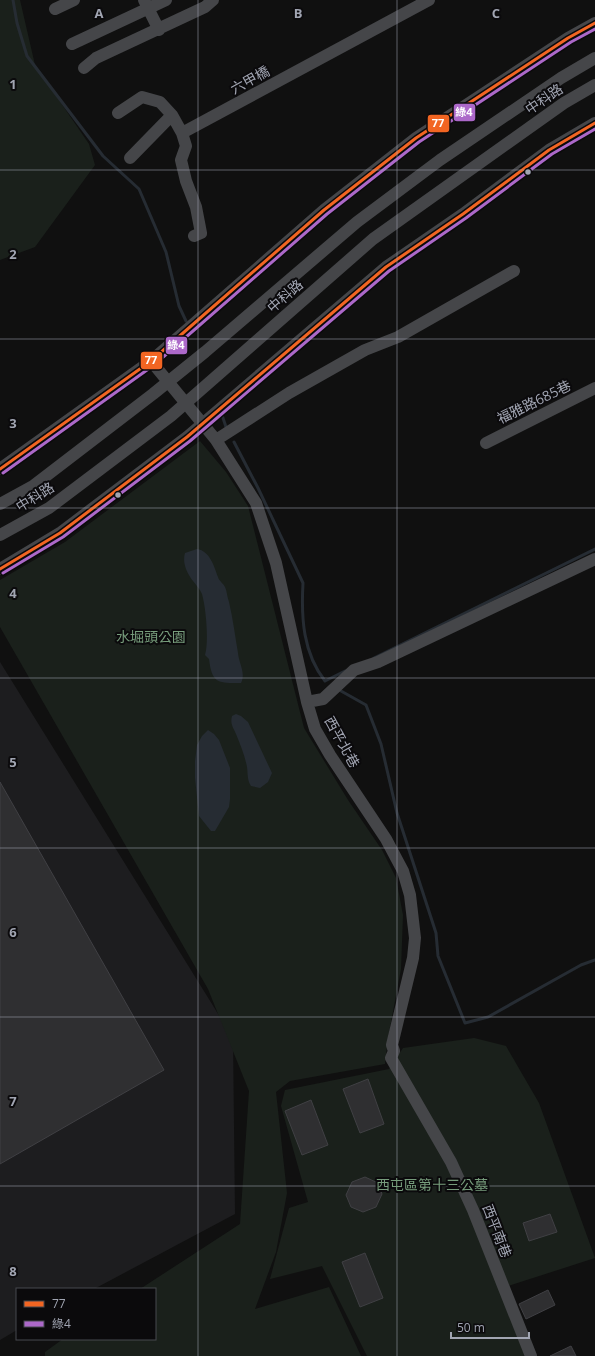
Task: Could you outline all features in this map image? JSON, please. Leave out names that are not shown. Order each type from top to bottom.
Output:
[{"type":"street","points":[[55,9],[74,0]]},
{"type":"street","points":[[72,44],[146,4],[166,0]]},
{"type":"street","points":[[84,68],[96,58],[159,30],[205,7],[213,0]]},
{"type":"street","name":"六甲橋","points":[[182,133],[429,0]]},
{"type":"street","points":[[146,4],[159,30]]},
{"type":"street","points":[[0,468],[151,361],[324,210],[416,138],[568,38],[595,23]]},
{"type":"street","name":"中科路","points":[[0,504],[33,486],[153,394],[167,381],[205,352],[357,222],[440,160],[561,78],[595,58]]},
{"type":"street","name":"中科路","points":[[0,535],[48,508],[186,404],[373,239],[564,103],[595,85]]},
{"type":"street","points":[[118,113],[142,97],[160,102],[172,115],[182,133],[186,146],[181,160],[186,181],[196,207],[201,233],[194,236]]},
{"type":"street","points":[[130,158],[172,115]]},
{"type":"street","points":[[0,569],[60,533],[188,438],[386,267],[463,214],[549,150],[595,123]]},
{"type":"street","points":[[216,440],[289,393],[365,350],[398,337],[514,271]]},
{"type":"street","name":"西平北巷","points":[[151,361],[216,440],[256,503],[276,563],[307,702],[315,729],[330,755],[386,840],[402,871],[410,895],[415,938],[413,958],[392,1045],[394,1051],[391,1058]]},
{"type":"street","name":"福雅路685巷","points":[[486,442],[595,388]]},
{"type":"street","points":[[307,702],[323,699],[354,670],[378,662],[595,559]]},
{"type":"street","name":"西平南巷","points":[[391,1058],[451,1162],[473,1210],[531,1356]]},
{"type":"shaded area","points":[[197,549],[201,550],[208,556],[226,589],[243,672],[241,683],[227,683],[214,678],[209,659],[205,655],[207,634],[206,616],[202,594],[187,571],[184,560],[185,553]]},
{"type":"shaded area","points":[[0,662],[233,1038],[235,1214],[96,1288],[16,1288],[16,1331],[0,1340]]},
{"type":"shaded area","points":[[236,714],[248,722],[272,773],[268,782],[260,788],[251,786],[249,781],[245,759],[231,719],[232,716]]},
{"type":"shaded area","points":[[208,730],[219,740],[230,768],[229,807],[215,831],[211,831],[199,816],[195,778],[197,745],[202,736]]},
{"type":"green space","points":[[0,0],[20,0],[35,65],[89,144],[95,165],[35,247],[0,260]]},
{"type":"green space","name":"水堀頭公園","points":[[200,441],[226,472],[248,506],[304,728],[348,800],[382,850],[396,878],[403,915],[401,969],[388,1038],[385,1064],[290,1081],[276,1092],[287,1193],[276,1252],[255,1309],[329,1287],[361,1356],[45,1356],[45,1352],[62,1340],[156,1340],[156,1288],[142,1288],[240,1224],[249,1091],[208,989],[0,627],[0,580],[65,542]]},
{"type":"green space","name":"西屯區第十三公墓","points":[[474,1038],[506,1046],[539,1103],[595,1258],[499,1289],[525,1356],[367,1356],[322,1266],[270,1279],[289,1208],[308,1202],[281,1106],[285,1090],[389,1069],[403,1048]]},
{"type":"building","points":[[0,782],[164,1070],[0,1164]]},
{"type":"building","points":[[368,1079],[384,1124],[360,1133],[343,1089]]},
{"type":"building","points":[[311,1100],[328,1145],[302,1155],[285,1111]]},
{"type":"building","points":[[365,1177],[378,1183],[382,1194],[376,1207],[363,1212],[351,1207],[346,1195],[352,1182]]},
{"type":"building","points":[[550,1214],[557,1232],[529,1241],[523,1223]]},
{"type":"building","points":[[365,1253],[383,1298],[360,1307],[342,1262]]},
{"type":"building","points":[[548,1290],[555,1305],[526,1319],[519,1304]]},
{"type":"building","points":[[571,1346],[576,1356],[550,1356]]},
{"type":"waterway","points":[[13,0],[17,23],[27,56],[103,156],[139,189],[166,252],[179,306],[186,321]]},
{"type":"waterway","points":[[222,415],[226,427]]},
{"type":"waterway","points":[[234,442],[258,488],[303,583],[302,609],[305,635],[312,659],[325,681]]},
{"type":"waterway","points":[[374,658],[595,549]]},
{"type":"waterway","points":[[325,681],[345,671]]},
{"type":"waterway","points":[[341,691],[366,705],[381,744],[397,813],[436,933],[438,956],[465,1023],[488,1017],[581,965],[595,960]]},
{"type":"transit line","name":"77","points":[[0,469],[151,361],[324,210],[416,138],[568,38],[595,23]]},
{"type":"transit line","name":"綠4","points":[[3,473],[154,365],[327,214],[419,142],[571,42],[595,29]]},
{"type":"transit line","name":"77","points":[[0,569],[60,533],[187,437],[386,267],[463,214],[549,150],[595,123]]},
{"type":"transit line","name":"綠4","points":[[3,573],[63,537],[190,441],[389,271],[466,218],[552,154],[595,129]]}]
